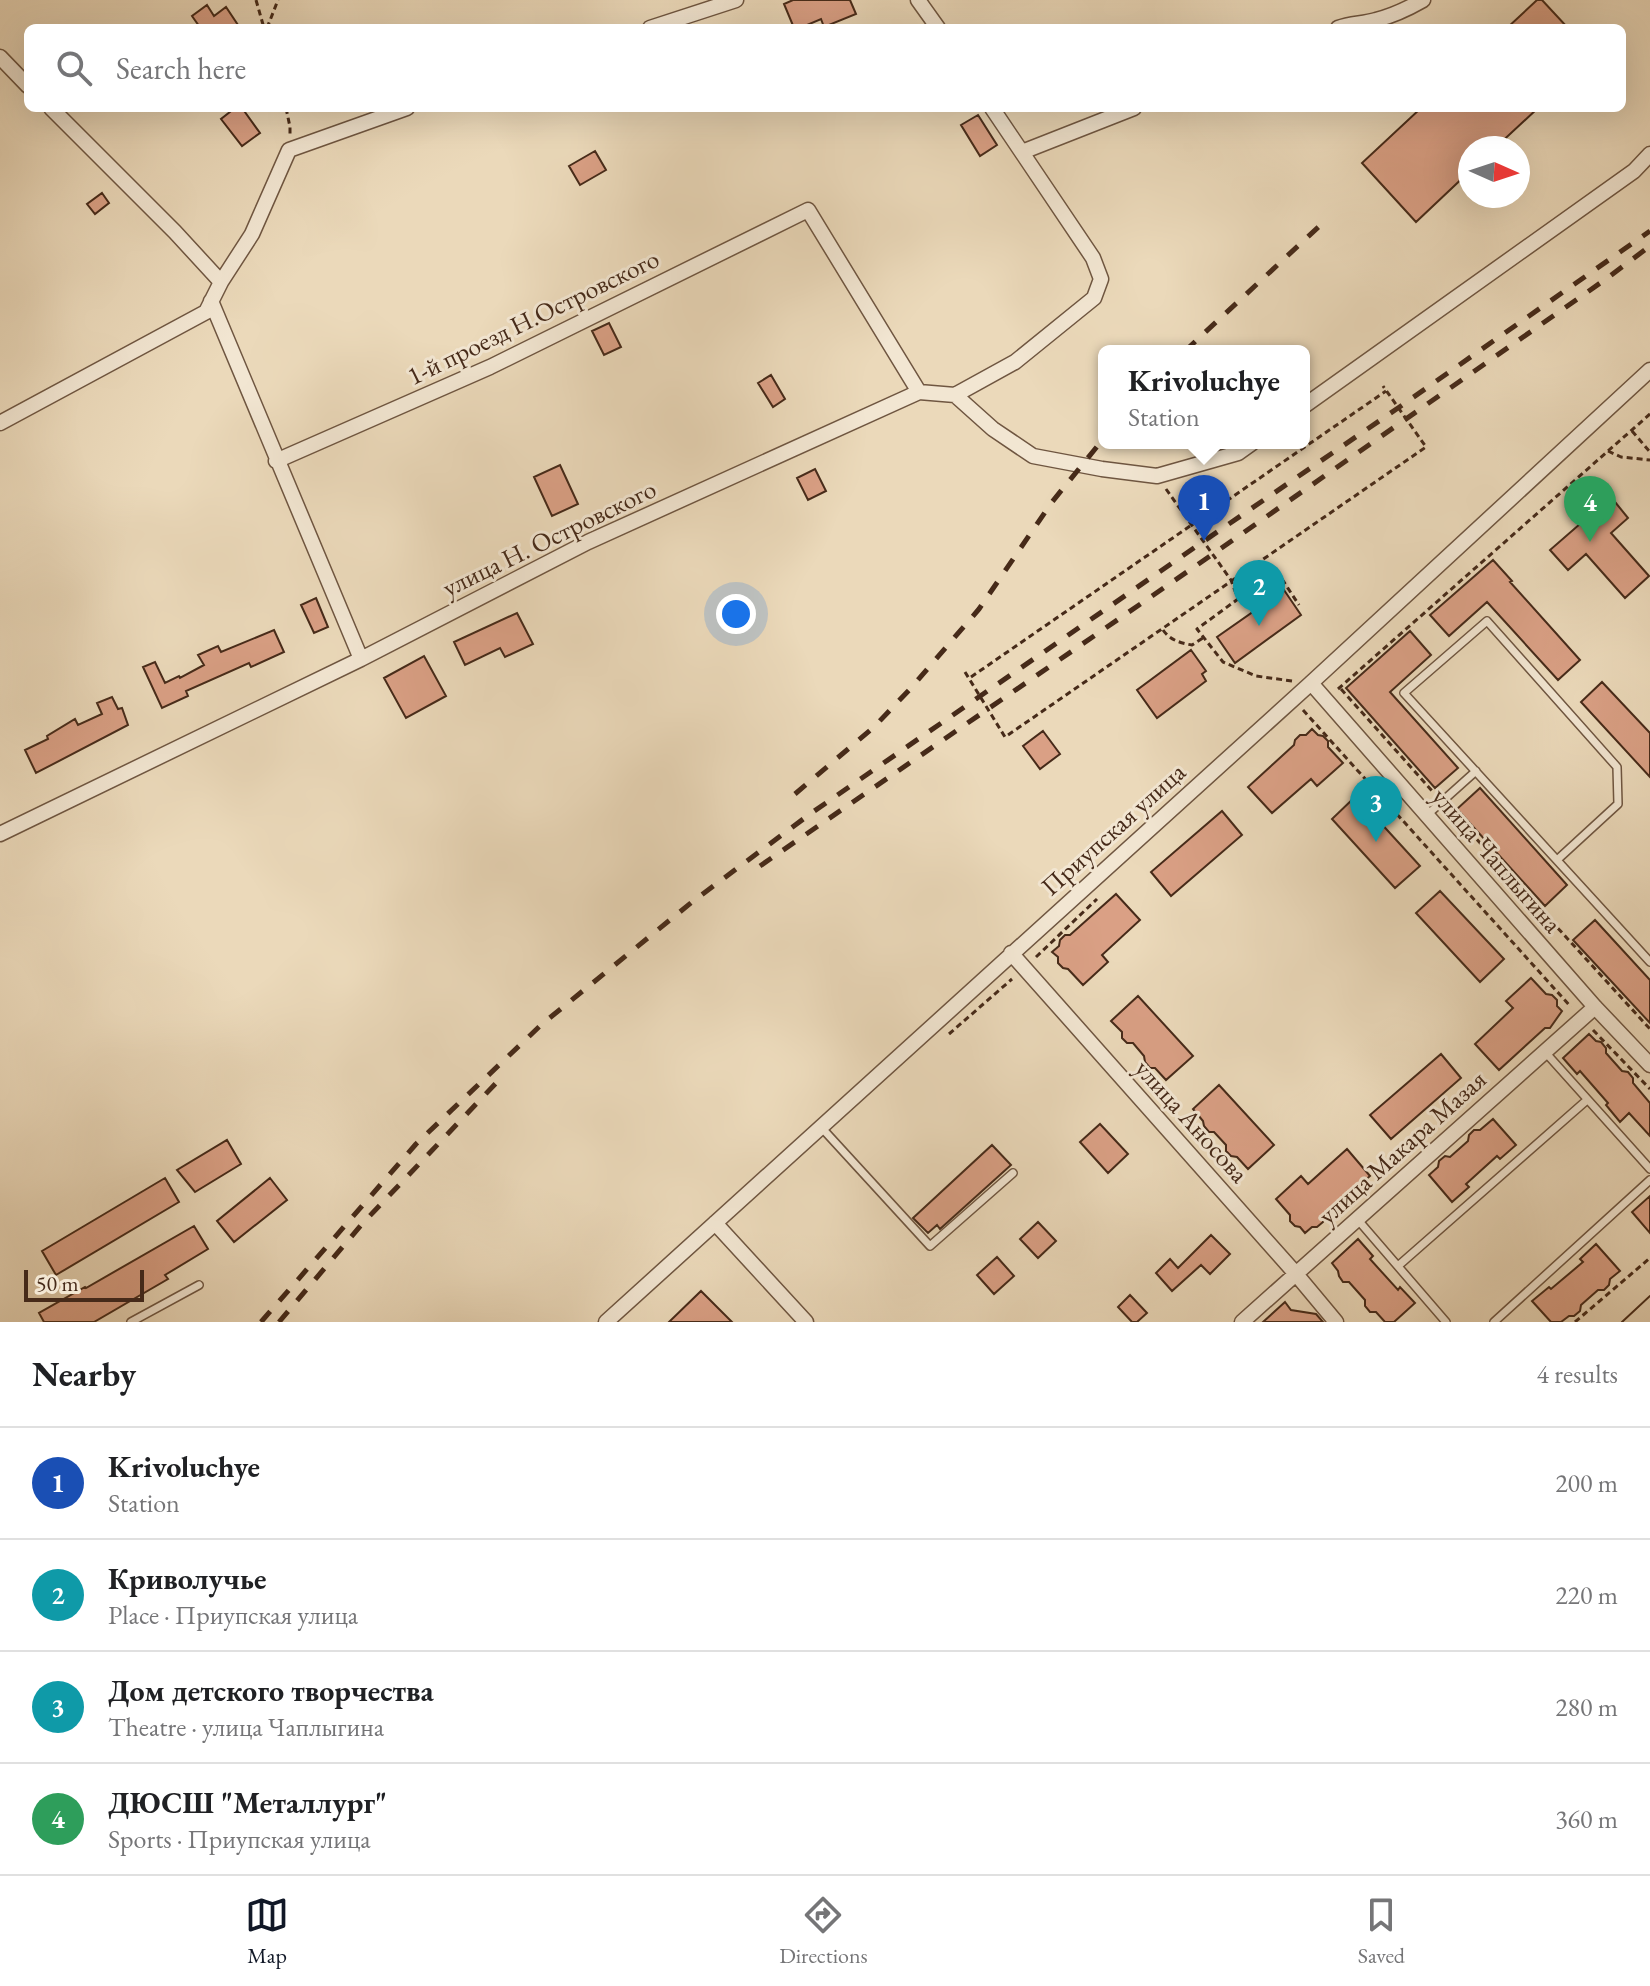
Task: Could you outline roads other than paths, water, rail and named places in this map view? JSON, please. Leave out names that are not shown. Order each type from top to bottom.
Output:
[{"type":"street","points":[[662,24],[736,0]]},
{"type":"street","points":[[918,0],[935,24]]},
{"type":"street","points":[[1348,24],[1376,20],[1423,0]]},
{"type":"street","points":[[0,57],[24,82]]},
{"type":"street","points":[[55,112],[221,282]]},
{"type":"street","points":[[0,423],[206,312],[252,234],[289,150],[396,112]]},
{"type":"street","points":[[995,112],[1093,258],[1101,279],[1094,298],[1015,362],[955,395],[993,429],[1033,456],[1102,469],[1157,476],[1244,449]]},
{"type":"street","points":[[1022,152],[1124,112]]},
{"type":"street","points":[[1310,402],[1634,171],[1650,154]]},
{"type":"street","name":"1-й проезд Н.Островского","points":[[276,461],[490,367],[808,210],[919,392]]},
{"type":"street","points":[[211,301],[361,659]]},
{"type":"street","name":"Приупская улица","points":[[606,1322],[1011,953],[1315,688],[1650,370]]},
{"type":"street","name":"улица Н. Островского","points":[[0,834],[361,659],[588,542],[919,392],[955,395]]},
{"type":"street","name":"улица Чаплыгина","points":[[1315,688],[1595,1007],[1650,1065]]},
{"type":"street","name":"улица Аносова","points":[[1011,953],[1336,1322]]},
{"type":"street","name":"улица Макара Мазая","points":[[1242,1322],[1595,1007]]},
{"type":"street","points":[[715,1223],[806,1322]]},
{"type":"lane","points":[[1557,860],[1618,804],[1617,767],[1487,621],[1404,693],[1650,962]]},
{"type":"lane","points":[[1427,816],[1476,771]]},
{"type":"lane","points":[[1544,1051],[1650,1169]]},
{"type":"lane","points":[[1398,1266],[1587,1100]]},
{"type":"lane","points":[[820,1126],[930,1246],[1013,1173]]},
{"type":"lane","points":[[1494,1322],[1650,1180]]},
{"type":"lane","points":[[1358,1220],[1446,1322]]},
{"type":"lane","points":[[131,1322],[199,1285]]},
{"type":"tram line","points":[[1622,1322],[1650,1296]]},
{"type":"railway","points":[[1191,345],[1327,219]]},
{"type":"railway","points":[[261,1322],[416,1144],[541,1025],[692,902],[810,814],[1650,231]]},
{"type":"railway","points":[[760,866],[1213,554],[1650,246]]},
{"type":"railway","points":[[795,794],[874,727],[911,688],[979,609],[1052,502],[1098,445]]},
{"type":"railway","points":[[279,1322],[362,1224],[498,1081]]},
{"type":"place","name":"Krivoluchye","points":[[1204,541]]},
{"type":"place","name":"ДЮСШ \"Металлург\"","points":[[1590,542]]},
{"type":"place","name":"Криволучье","points":[[1259,626]]},
{"type":"place","name":"Дом детского творчества","points":[[1376,842]]}]
